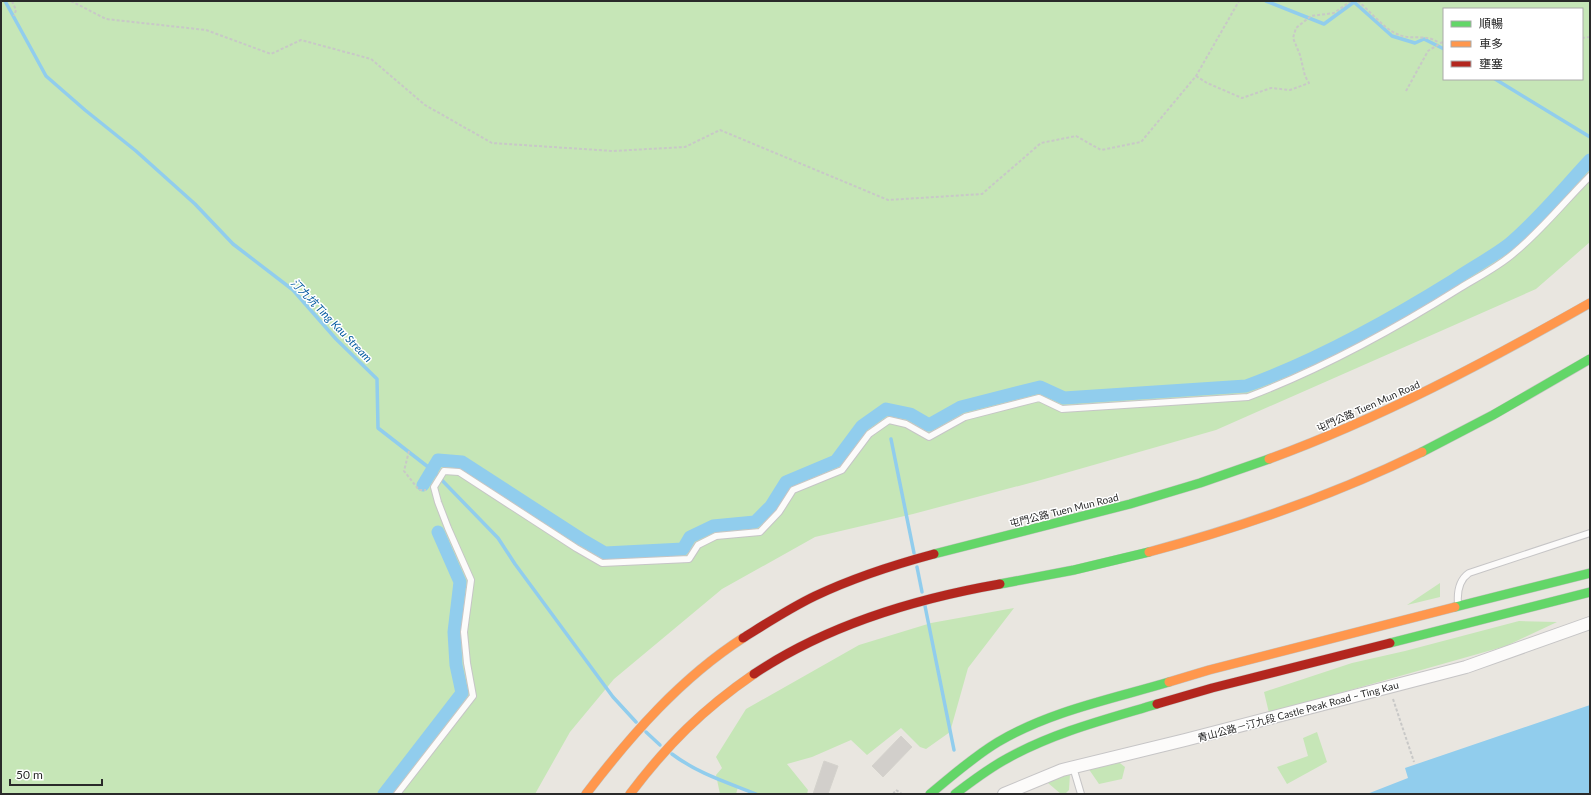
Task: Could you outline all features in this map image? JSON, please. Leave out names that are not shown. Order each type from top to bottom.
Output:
[{"type":"main road","name":"屯門公路 Tuen Mun Road","points":[[586,794],[604,769],[646,721],[685,682],[742,638],[784,612],[812,598],[853,580],[947,549],[1087,516],[1154,498],[1292,451],[1413,398],[1502,352],[1590,303]]},
{"type":"main road","points":[[630,794],[666,747],[715,702],[740,683],[773,662],[811,641],[883,613],[930,598],[1103,563],[1166,547],[1261,517],[1332,491],[1433,447],[1590,360]]},
{"type":"main road","points":[[930,794],[938,785],[969,761],[998,742],[1031,725],[1069,711],[1209,670],[1590,573]]},
{"type":"main road","points":[[955,794],[1008,758],[1039,743],[1074,729],[1212,688],[1590,592]]},
{"type":"street","name":"青山公路－汀九段 Castle Peak Road – Ting Kau","points":[[1004,794],[1056,772],[1074,767],[1185,740],[1466,667],[1590,623]]},
{"type":"lane","points":[[397,794],[473,696],[466,663],[464,632],[471,580],[436,497],[434,487],[444,471],[459,472],[576,548],[602,563],[689,559],[698,545],[716,536],[760,532],[779,512],[793,490],[842,470],[869,434],[889,420],[906,424],[928,437],[965,417],[1039,398],[1062,408],[1248,397],[1275,386],[1358,347],[1429,308],[1513,254],[1545,226],[1571,194],[1590,176]]},
{"type":"lane","points":[[1458,607],[1459,587],[1464,577],[1469,573],[1590,533]]},
{"type":"lane","points":[[1074,767],[1081,794]]},
{"type":"path","points":[[12,1],[16,10],[14,16]]},
{"type":"path","points":[[71,1],[106,19],[206,30],[271,54],[301,40],[371,59],[425,105],[492,143],[612,151],[685,147],[720,130],[888,200],[982,194],[1041,143],[1076,136],[1101,150],[1141,142],[1196,76],[1239,1]]},
{"type":"path","points":[[1196,76],[1207,83],[1242,98],[1270,88],[1290,90],[1309,83],[1305,76],[1300,56],[1293,38],[1296,28],[1311,16],[1334,13],[1351,1]]},
{"type":"path","points":[[1358,1],[1396,34],[1409,38],[1434,38],[1439,43]]},
{"type":"path","points":[[1406,91],[1428,51],[1443,41]]},
{"type":"path","points":[[409,451],[404,471],[419,490],[428,490],[436,497]]},
{"type":"path","points":[[1392,696],[1414,762]]},
{"type":"path","points":[[893,794],[896,790],[902,794]]},
{"type":"green space","points":[[1,1],[1590,1],[1590,242],[1536,289],[1216,430],[1041,480],[913,514],[815,537],[722,589],[614,679],[570,732],[535,794],[1,794]]},
{"type":"green space","points":[[1440,583],[1440,597],[1407,605]]},
{"type":"green space","points":[[1014,608],[968,668],[950,732],[926,749],[920,747],[901,728],[867,755],[851,740],[812,757],[787,764],[808,790],[807,794],[757,794],[738,787],[736,794],[720,794],[716,775],[722,768],[716,757],[746,709],[859,645],[931,623]]},
{"type":"green space","points":[[1519,621],[1557,622],[1506,646],[1269,713],[1264,692],[1352,663],[1405,651]]},
{"type":"green space","points":[[1317,732],[1327,762],[1287,784],[1277,767],[1308,756],[1303,738]]},
{"type":"green space","points":[[1107,753],[1125,767],[1122,779],[1099,784],[1088,768],[1092,757]]},
{"type":"green space","points":[[1070,774],[1069,790],[1065,794],[1061,794],[1048,783],[1058,777]]},
{"type":"water","points":[[1590,705],[1590,794],[1367,794],[1408,778],[1405,768]]},
{"type":"building","points":[[901,736],[912,747],[883,777],[872,766]]},
{"type":"building","points":[[824,761],[838,766],[828,794],[813,794]]},
{"type":"waterway","name":"汀九坑 Ting Kau Stream","points":[[5,1],[46,76],[136,151],[195,204],[233,244],[293,290],[336,339],[377,379],[378,428],[432,470],[498,538],[515,564],[613,697],[636,722]]},
{"type":"waterway","points":[[1266,1],[1324,24],[1354,2],[1392,36],[1415,43],[1424,39],[1443,48]]},
{"type":"waterway","points":[[1497,80],[1590,137]]},
{"type":"waterway","points":[[423,485],[438,460],[462,462],[605,553],[683,549],[690,537],[713,526],[755,522],[771,506],[786,482],[836,461],[862,426],[886,409],[910,414],[929,425],[961,407],[1040,387],[1064,398],[1246,386],[1273,376],[1326,352],[1378,325],[1501,250],[1530,225],[1590,160]]},
{"type":"waterway","points":[[891,439],[914,553]]},
{"type":"waterway","points":[[384,794],[462,693],[456,665],[454,632],[460,582],[438,532]]},
{"type":"waterway","points":[[917,567],[922,592]]},
{"type":"waterway","points":[[925,606],[954,750]]},
{"type":"waterway","points":[[646,732],[660,745]]},
{"type":"waterway","points":[[672,754],[691,767],[756,794]]},
{"type":"traffic: fast","points":[[1422,452],[1493,415],[1590,359]]},
{"type":"traffic: fast","points":[[934,554],[1130,504],[1200,483],[1269,459]]},
{"type":"traffic: fast","points":[[1000,584],[1074,570],[1149,552]]},
{"type":"traffic: fast","points":[[1455,607],[1590,573]]},
{"type":"traffic: fast","points":[[1390,643],[1590,592]]},
{"type":"traffic: fast","points":[[930,794],[980,754],[1018,731],[1060,714],[1169,682]]},
{"type":"traffic: fast","points":[[955,794],[1001,762],[1026,749],[1063,733],[1157,704]]},
{"type":"traffic: slow","points":[[1269,459],[1352,426],[1432,388],[1590,303]]},
{"type":"traffic: slow","points":[[1149,552],[1219,532],[1322,496],[1422,452]]},
{"type":"traffic: slow","points":[[1169,682],[1209,670],[1455,607]]},
{"type":"traffic: slow","points":[[586,794],[639,729],[678,689],[720,654],[743,638]]},
{"type":"traffic: slow","points":[[630,794],[672,744],[702,714],[754,674]]},
{"type":"traffic: jam","points":[[743,638],[779,616],[829,589],[873,572],[934,554]]},
{"type":"traffic: jam","points":[[754,674],[811,641],[872,616],[904,606],[968,590],[1000,584]]},
{"type":"traffic: jam","points":[[1157,704],[1212,688],[1390,643]]}]
